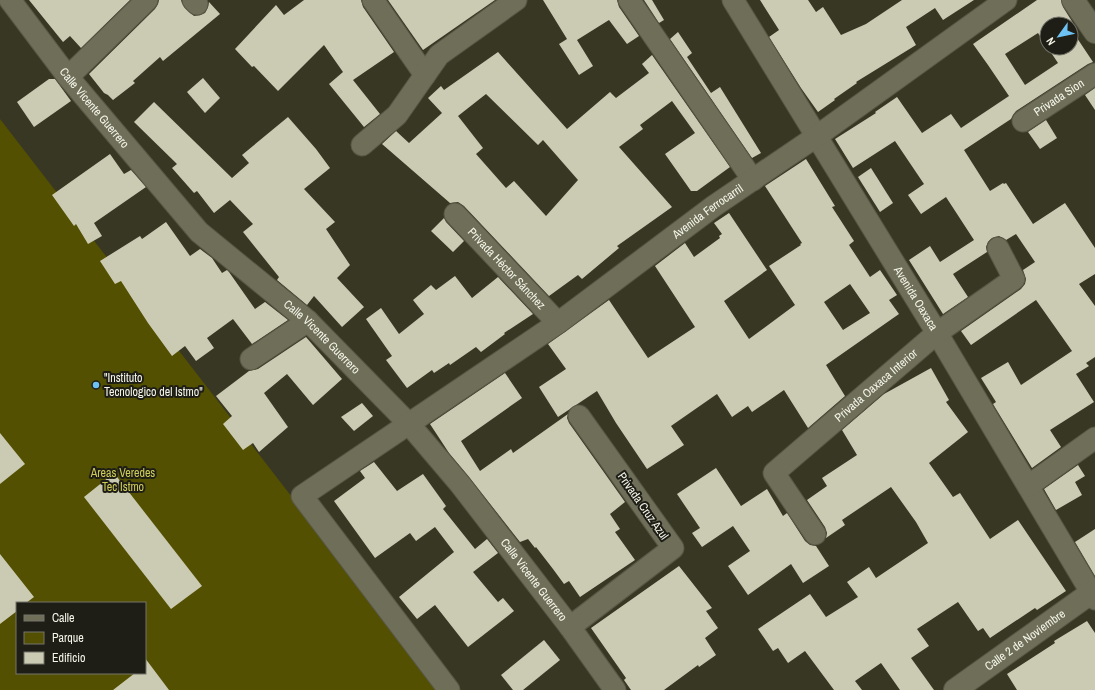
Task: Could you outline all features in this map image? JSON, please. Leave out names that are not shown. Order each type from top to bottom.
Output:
[{"type":"street","name":"Calle Vicente Guerrero","points":[[10,0],[68,78],[199,232],[308,321],[409,424],[460,484],[570,627],[615,690]]},
{"type":"street","points":[[68,78],[147,0]]},
{"type":"street","points":[[373,0],[425,75]]},
{"type":"street","points":[[362,145],[396,115],[439,55],[516,0]]},
{"type":"street","points":[[630,0],[753,180]]},
{"type":"street","name":"Avenida Oaxaca","points":[[733,0],[937,332],[1094,594]]},
{"type":"street","name":"Avenida Ferrocarril","points":[[450,690],[302,496],[558,323],[714,206],[816,136],[1006,0]]},
{"type":"street","points":[[1073,0],[1095,32]]},
{"type":"street","name":"Privada Sion","points":[[1023,121],[1095,74]]},
{"type":"street","name":"Privada Héctor Sánchez","points":[[455,214],[558,323]]},
{"type":"street","name":"Privada Oaxaca Interior","points":[[815,534],[774,473],[937,332],[1014,279],[998,248]]},
{"type":"street","points":[[251,359],[308,321]]},
{"type":"street","name":"Privada Cruz Azul","points":[[570,627],[673,548],[579,416]]},
{"type":"street","points":[[1028,486],[1095,438]]},
{"type":"street","name":"Calle 2 de Noviembre","points":[[955,690],[1094,594]]},
{"type":"green space","name":"Areas Veredes Tec Istmo","points":[[0,119],[441,690],[0,690]]},
{"type":"building","points":[[29,0],[130,0],[81,48],[70,36],[63,42]]},
{"type":"building","points":[[159,0],[181,0],[185,8],[194,16],[205,13],[209,2],[220,14],[163,61],[160,57],[133,81],[135,83],[113,100],[104,93],[89,74],[155,9]]},
{"type":"building","points":[[304,0],[361,0],[363,7],[394,52],[353,80],[380,114],[364,127],[329,84],[343,72],[324,45],[278,91],[235,49],[276,5],[284,15]]},
{"type":"building","points":[[388,0],[495,0],[423,50]]},
{"type":"building","points":[[543,0],[617,0],[619,7],[639,36],[627,44],[609,20],[577,40],[593,66],[579,75],[559,44],[567,39]]},
{"type":"building","points":[[644,0],[652,0],[664,20],[659,23]]},
{"type":"building","points":[[760,0],[808,0],[816,12],[823,7],[841,35],[866,24],[902,0],[974,0],[943,20],[935,8],[906,27],[916,45],[856,82],[857,83],[818,112],[769,37],[779,30]]},
{"type":"building","points":[[1037,0],[1061,0],[1063,7],[1069,16],[1039,16],[1039,35],[1038,33],[1005,54],[1025,85],[1058,63],[1053,56],[1079,56],[1079,41],[1093,62],[1016,111],[1011,119],[964,150],[990,191],[1003,183],[1006,183],[1033,224],[1065,203],[1095,248],[1095,274],[1079,284],[1095,306],[1095,357],[1086,363],[1089,366],[1076,374],[1094,402],[1050,430],[1061,447],[1032,468],[993,404],[996,402],[981,378],[1008,362],[1021,385],[1072,351],[1036,300],[971,345],[961,331],[1021,289],[1025,284],[1026,279],[1023,270],[1035,262],[1016,234],[1006,240],[999,236],[992,238],[986,247],[987,252],[953,274],[968,297],[943,314],[909,260],[930,246],[940,262],[974,240],[946,197],[921,214],[908,195],[924,184],[895,141],[853,168],[835,139],[876,113],[875,112],[897,97],[922,133],[951,114],[961,128],[1009,96],[973,44]]},
{"type":"building","points":[[678,32],[692,53],[687,57],[711,93],[720,87],[761,153],[752,158],[670,39]]},
{"type":"building","points":[[498,52],[567,129],[610,92],[616,98],[649,73],[642,64],[652,55],[730,167],[697,191],[691,191],[665,154],[695,133],[672,101],[640,125],[643,129],[619,147],[672,207],[617,246],[619,248],[582,279],[578,275],[549,296],[464,206],[458,202],[450,203],[382,144],[396,131],[409,143],[442,113],[428,98],[441,86],[444,90]],"holes":[[[486,94],[538,145],[543,140],[578,180],[546,216],[514,181],[506,188],[476,154],[483,148],[458,116]]]},
{"type":"building","points":[[203,78],[220,98],[205,113],[187,92]]},
{"type":"building","points":[[49,79],[55,79],[71,101],[34,127],[17,102]]},
{"type":"building","points":[[1095,88],[1095,110],[1085,95]]},
{"type":"building","points":[[154,102],[232,178],[249,163],[242,155],[288,117],[316,149],[330,168],[304,189],[335,222],[326,229],[350,265],[337,278],[364,307],[342,327],[314,296],[307,305],[277,280],[279,277],[243,232],[253,224],[230,200],[214,213],[197,191],[194,193],[172,168],[177,164],[134,122]]},
{"type":"building","points":[[1046,120],[1057,138],[1040,149],[1028,132]]},
{"type":"building","points":[[110,154],[124,174],[131,170],[146,187],[94,223],[102,236],[88,244],[76,224],[74,226],[52,195]]},
{"type":"building","points":[[806,159],[835,206],[832,207],[854,241],[849,245],[870,277],[880,270],[897,295],[889,300],[899,314],[826,365],[845,396],[808,428],[784,390],[752,412],[748,406],[732,417],[717,394],[671,426],[684,445],[647,469],[616,423],[597,391],[558,417],[539,387],[566,369],[548,344],[609,300],[648,358],[695,327],[655,266],[685,243],[694,257],[720,238],[719,236],[722,234],[714,223],[729,213],[767,270],[724,301],[749,339],[795,305],[769,266],[802,243],[765,186]],"holes":[[[850,284],[870,313],[843,330],[824,302]]]},
{"type":"building","points":[[871,168],[893,203],[880,212],[858,177]]},
{"type":"building","points":[[444,218],[464,241],[453,252],[431,231]]},
{"type":"building","points":[[166,222],[190,256],[200,249],[212,258],[222,273],[227,270],[255,309],[265,302],[288,320],[252,344],[233,319],[207,338],[214,348],[196,361],[185,346],[172,356],[148,323],[121,281],[115,284],[100,261],[140,236],[142,239]]},
{"type":"building","points":[[455,276],[472,298],[498,277],[533,314],[504,333],[505,334],[481,352],[476,347],[450,365],[449,363],[434,373],[432,370],[407,388],[386,360],[392,356],[366,319],[381,308],[399,334],[424,314],[413,300],[431,285],[436,290]]},
{"type":"building","points":[[306,337],[342,379],[313,405],[287,374],[264,393],[288,427],[259,452],[253,443],[243,450],[223,424],[232,416],[216,396],[249,371],[258,369]]},
{"type":"building","points":[[931,368],[949,400],[946,402],[968,432],[929,463],[953,497],[960,493],[990,539],[1018,520],[1066,591],[1037,610],[1035,608],[990,638],[983,628],[978,631],[958,602],[917,629],[929,646],[911,658],[934,690],[900,690],[881,663],[855,681],[862,690],[834,690],[805,651],[788,663],[778,648],[773,651],[758,629],[810,594],[826,617],[858,597],[847,582],[869,567],[876,578],[928,543],[916,522],[891,487],[842,520],[845,525],[826,538],[827,533],[825,527],[807,500],[827,486],[822,478],[857,455],[842,430],[884,394]]},
{"type":"building","points":[[505,373],[522,398],[461,441],[480,471],[511,449],[513,453],[568,414],[567,418],[569,423],[625,502],[610,514],[620,529],[615,532],[635,560],[580,597],[569,581],[564,584],[536,547],[535,548],[528,539],[520,542],[449,453],[430,424]]},
{"type":"building","points":[[362,403],[373,416],[354,431],[341,417]]},
{"type":"building","points":[[0,433],[25,464],[0,484]]},
{"type":"building","points":[[374,462],[397,491],[423,474],[446,506],[443,509],[475,549],[487,539],[498,553],[473,572],[498,602],[503,598],[514,611],[468,647],[435,605],[417,619],[399,597],[454,552],[435,527],[416,541],[410,533],[375,558],[334,501],[365,478],[360,471]]},
{"type":"building","points":[[1078,465],[1085,476],[1075,482],[1082,495],[1056,510],[1044,489]]},
{"type":"building","points":[[716,468],[741,506],[767,489],[783,516],[787,513],[805,541],[810,545],[816,546],[829,566],[803,583],[791,564],[748,595],[728,566],[750,551],[733,526],[702,547],[692,533],[700,528],[677,494]]},
{"type":"building","points":[[114,473],[202,586],[171,609],[84,497]]},
{"type":"building","points":[[1095,529],[1095,576],[1075,542]]},
{"type":"building","points":[[0,554],[34,597],[27,602],[16,602],[16,612],[0,624]]},
{"type":"building","points":[[679,566],[712,608],[706,611],[718,628],[705,638],[716,655],[699,667],[698,665],[664,690],[631,690],[624,680],[626,678],[591,628]]},
{"type":"building","points":[[1087,621],[1095,633],[1095,690],[1017,690],[1007,674],[1055,643],[1054,641]]},
{"type":"building","points":[[544,640],[560,660],[523,690],[513,690],[501,675]]},
{"type":"building","points":[[146,659],[169,690],[113,690],[134,674],[146,674]]},
{"type":"place","name":"\"Instituto Tecnologico del Istmo\"","points":[[96,385]]}]
